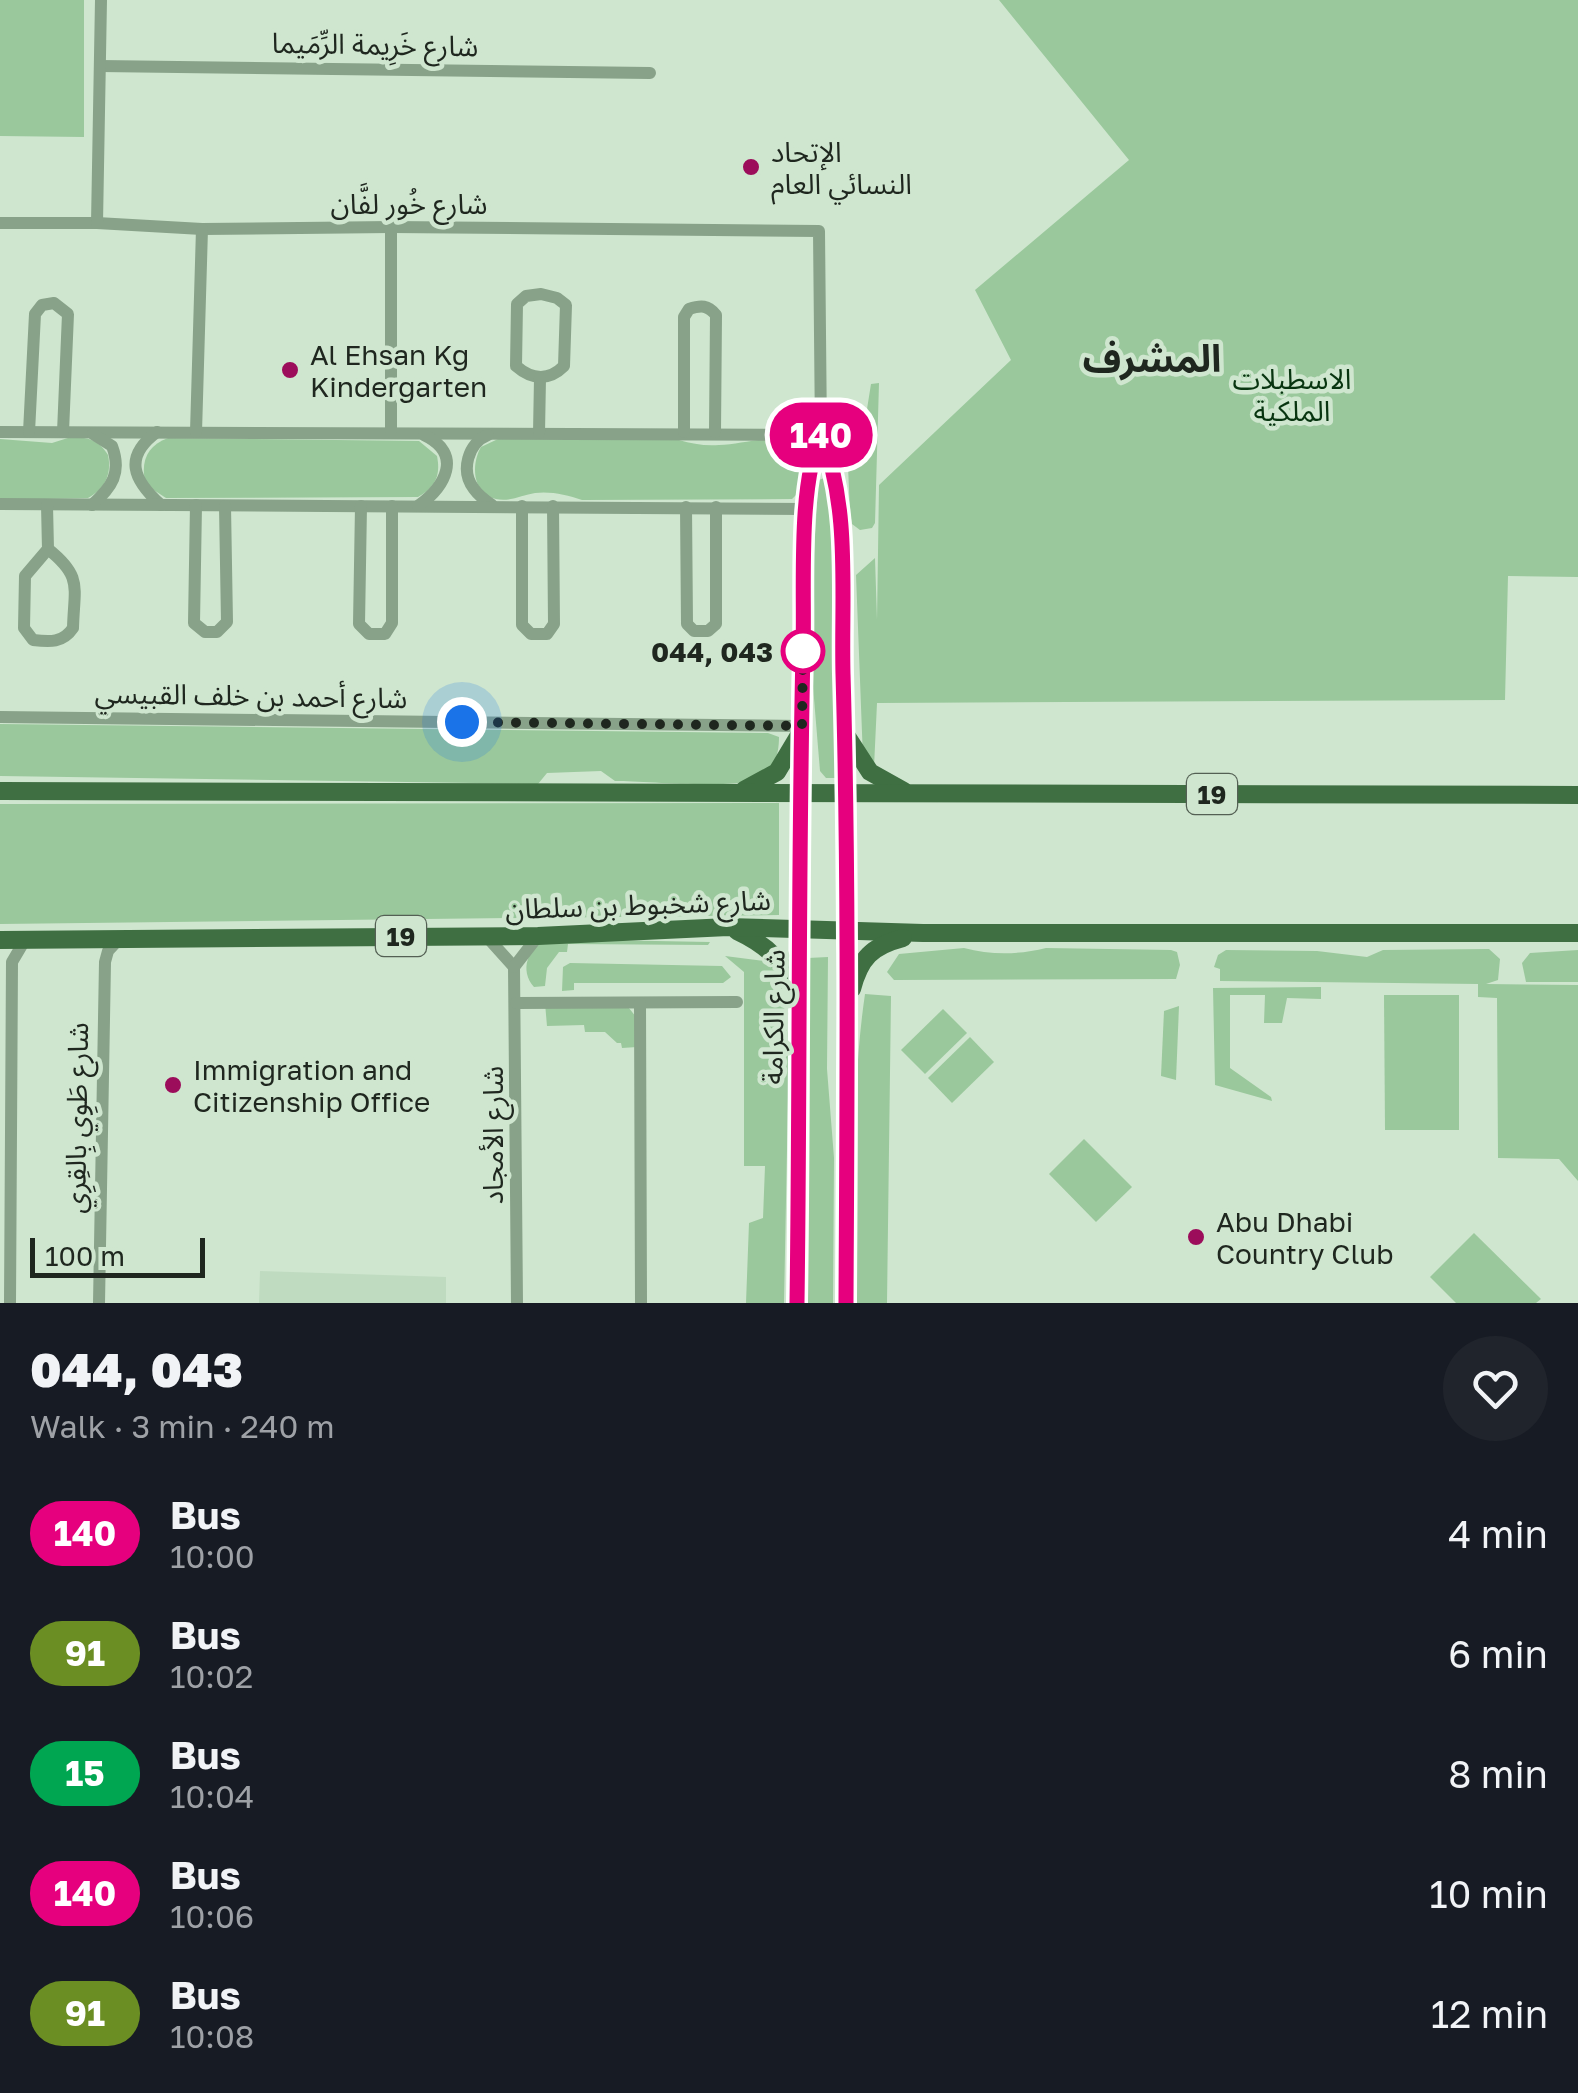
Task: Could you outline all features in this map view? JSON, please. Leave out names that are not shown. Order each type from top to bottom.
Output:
[{"type":"main road","points":[[736,793],[777,772],[802,729]]},
{"type":"main road","points":[[844,732],[870,772],[909,794]]},
{"type":"main road","name":"19","points":[[0,791],[1578,796]]},
{"type":"main road","name":"شارع الكرامة","points":[[797,1303],[800,794]]},
{"type":"main road","name":"شارع الكرامة","points":[[846,794],[846,1303]]},
{"type":"main road","points":[[728,927],[776,954],[800,998]]},
{"type":"main road","name":"شارع شخبوط بن سلطان","points":[[0,942],[538,936],[728,927],[924,933],[1578,933]]},
{"type":"main road","points":[[847,1009],[858,967],[867,954],[881,944],[924,933]]},
{"type":"street","points":[[97,223],[101,0]]},
{"type":"street","name":"شارع خَرِيمة الرِّمَيما","points":[[100,66],[650,73]]},
{"type":"street","name":"شارع خُور لفَّان","points":[[0,223],[202,229],[819,231]]},
{"type":"street","points":[[391,227],[391,432]]},
{"type":"street","points":[[196,432],[202,229]]},
{"type":"street","name":"شارع الكرامة","points":[[819,231],[821,434],[834,467],[840,520],[846,794]]},
{"type":"street","points":[[542,294],[566,305],[564,366],[555,375],[540,378],[516,366],[517,304],[526,296],[542,294]]},
{"type":"street","points":[[29,432],[35,314],[42,305],[54,303],[68,314],[63,432]]},
{"type":"street","points":[[684,432],[684,317],[689,309],[699,305],[716,315],[715,432]]},
{"type":"street","points":[[539,432],[540,378]]},
{"type":"street","points":[[0,432],[821,434]]},
{"type":"street","points":[[88,432],[110,443],[117,468],[109,490],[92,505]]},
{"type":"street","points":[[156,432],[137,452],[136,465],[144,490],[160,505]]},
{"type":"street","points":[[493,506],[472,488],[468,468],[472,447],[479,438],[495,432]]},
{"type":"street","points":[[418,433],[434,440],[442,452],[446,474],[442,486],[418,506]]},
{"type":"street","name":"شارع الكرامة","points":[[800,794],[806,509],[810,459],[821,434]]},
{"type":"street","points":[[0,504],[806,509]]},
{"type":"street","points":[[47,505],[48,550],[25,576],[24,628],[34,640],[48,642],[61,640],[73,628],[74,576],[48,550]]},
{"type":"street","points":[[196,506],[194,623],[205,632],[217,632],[227,622],[225,506]]},
{"type":"street","points":[[361,506],[360,624],[369,634],[385,634],[392,624],[392,506]]},
{"type":"street","points":[[522,506],[522,625],[531,634],[547,634],[554,624],[553,506]]},
{"type":"street","points":[[686,507],[686,624],[694,631],[708,631],[716,624],[716,507]]},
{"type":"street","name":"شارع أحمد بن خلف القبيسي","points":[[0,717],[802,729]]},
{"type":"street","points":[[487,936],[514,967],[538,936]]},
{"type":"street","name":"شارع طَوِي بِالقِرِي","points":[[98,1303],[104,974],[106,956],[120,938]]},
{"type":"street","points":[[10,1303],[12,962],[24,940]]},
{"type":"street","points":[[0,942],[12,962]]},
{"type":"street","name":"شارع الأمجاد","points":[[514,967],[517,1303]]},
{"type":"street","points":[[516,1003],[736,1002]]},
{"type":"street","points":[[640,1003],[641,1303]]},
{"type":"shaded area","points":[[260,1271],[446,1277],[446,1303],[259,1303]]},
{"type":"green space","points":[[0,0],[84,0],[84,137],[0,136]]},
{"type":"green space","name":"الاسطبلات الملكية","points":[[999,0],[1578,0],[1578,577],[1508,576],[1505,700],[877,703],[874,767],[863,759],[856,575],[875,558],[877,620],[879,485],[1011,360],[975,290],[1129,160]]},
{"type":"green space","points":[[879,383],[875,523],[872,528],[860,530],[852,524],[850,513],[846,419],[867,409],[871,384]]},
{"type":"green space","points":[[71,437],[92,440],[108,455],[108,475],[99,490],[88,498],[0,500],[0,439],[52,443]]},
{"type":"green space","points":[[168,438],[419,441],[437,456],[438,469],[433,485],[418,497],[166,498],[146,485],[144,470],[146,456]]},
{"type":"green space","points":[[498,439],[679,440],[714,445],[785,440],[805,449],[803,488],[792,499],[582,500],[541,493],[496,499],[482,491],[475,470],[481,447]]},
{"type":"green space","points":[[824,478],[829,479],[841,770],[836,778],[826,778],[820,771],[809,638],[818,486]]},
{"type":"green space","points":[[0,724],[768,733],[779,737],[777,755],[769,771],[747,782],[730,784],[615,781],[601,771],[547,773],[538,784],[0,776]]},
{"type":"green space","points":[[779,803],[779,915],[0,924],[0,804]]},
{"type":"green space","points":[[547,939],[710,942],[568,944],[567,952],[559,952],[547,968],[545,986],[534,987],[527,973],[528,960],[535,947]]},
{"type":"green space","points":[[964,948],[1005,953],[1046,948],[1171,950],[1177,952],[1180,965],[1176,979],[894,980],[887,972],[899,954]]},
{"type":"green space","points":[[1489,949],[1500,959],[1498,980],[1486,984],[1578,985],[1578,1181],[1559,1159],[1498,1158],[1497,998],[1478,997],[1478,984],[1220,981],[1220,969],[1214,967],[1218,955],[1226,950],[1317,951],[1367,957],[1383,950]]},
{"type":"green space","points":[[1578,950],[1578,982],[1526,982],[1522,963],[1530,953]]},
{"type":"green space","points":[[725,956],[771,962],[781,982],[789,1047],[784,1303],[746,1303],[749,1223],[763,1218],[765,1166],[744,1166],[744,972]]},
{"type":"green space","points":[[828,957],[827,1069],[834,1158],[833,1303],[807,1303],[808,958]]},
{"type":"green space","points":[[570,963],[722,966],[731,977],[723,983],[574,983],[574,990],[562,991],[563,967]]},
{"type":"green space","points":[[1321,987],[1321,999],[1287,998],[1282,1023],[1264,1023],[1265,995],[1230,995],[1230,1068],[1272,1101],[1215,1085],[1213,988]]},
{"type":"green space","points":[[865,994],[891,996],[887,1303],[857,1303],[856,1109]]},
{"type":"green space","points":[[1384,995],[1459,995],[1459,1130],[1385,1130]]},
{"type":"green space","points":[[545,1003],[625,1003],[636,1017],[637,1047],[622,1048],[605,1032],[585,1032],[584,1025],[547,1026]]},
{"type":"green space","points":[[1179,1006],[1176,1080],[1161,1076],[1164,1011]]},
{"type":"green space","points":[[943,1009],[967,1033],[925,1074],[901,1050]]},
{"type":"green space","points":[[970,1037],[994,1062],[952,1103],[928,1078]]},
{"type":"green space","points":[[1084,1139],[1132,1187],[1096,1222],[1049,1174]]},
{"type":"green space","points":[[1474,1233],[1541,1299],[1536,1303],[1456,1303],[1430,1277]]},
{"type":"bus line","name":"140","points":[[797,1303],[806,509],[810,459],[821,434],[834,467],[840,520],[846,780],[846,1303]]},
{"type":"place","name":"الإتحاد النسائي العام","points":[[751,167]]},
{"type":"place","name":"Al Ehsan Kg Kindergarten","points":[[290,370]]},
{"type":"place","name":"044, 043","points":[[803,651]]},
{"type":"place","name":"Immigration and Citizenship Office","points":[[173,1085]]},
{"type":"place","name":"Abu Dhabi Country Club","points":[[1196,1237]]},
{"type":"district","name":"المشرف","points":[[1152,357]]},
{"type":"route","points":[[462,722],[802,726],[803,651]]}]
